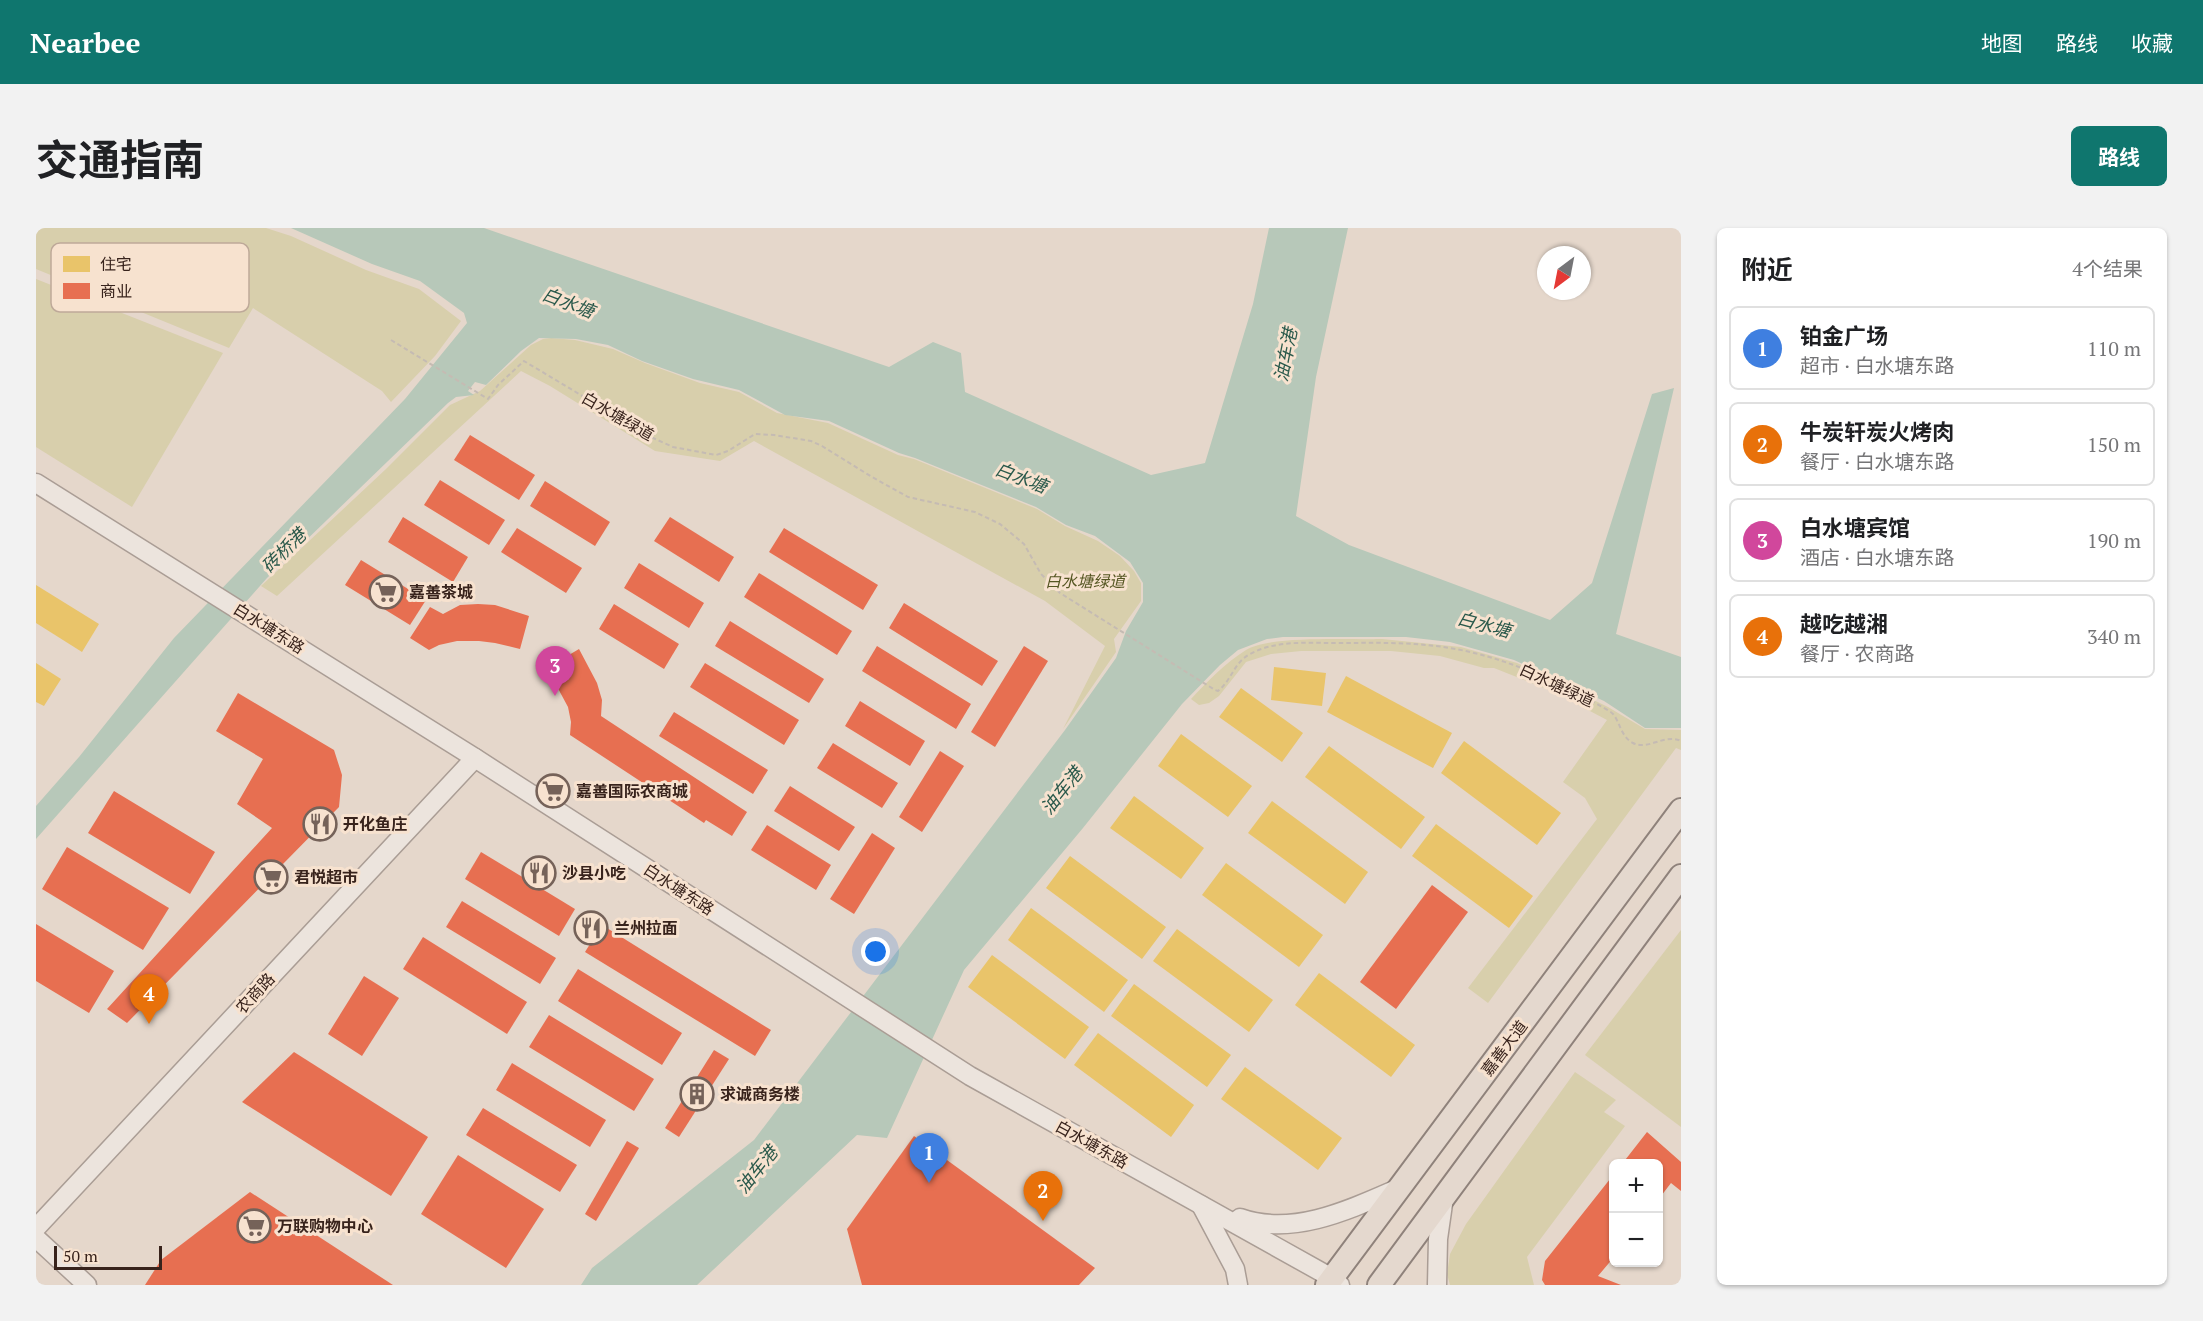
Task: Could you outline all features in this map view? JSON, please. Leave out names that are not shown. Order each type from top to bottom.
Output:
[{"type":"main road","name":"嘉善大道","points":[[1333,1283],[1399,1188],[1681,810]]},
{"type":"main road","points":[[1379,1285],[1681,876]]},
{"type":"street","name":"白水塘东路","points":[[36,483],[474,758],[970,1076],[1201,1205],[1333,1283]]},
{"type":"street","name":"农商路","points":[[36,1228],[474,758]]},
{"type":"street","points":[[1201,1205],[1256,1224],[1294,1224],[1349,1210],[1399,1188]]},
{"type":"street","points":[[1437,1285],[1438,1239],[1444,1197]]},
{"type":"street","points":[[1201,1205],[1235,1269],[1238,1285]]},
{"type":"street","points":[[36,1238],[87,1285]]},
{"type":"path","name":"白水塘绿道","points":[[391,340],[488,399],[524,361],[651,437],[673,447],[716,455],[728,451],[755,434],[811,441],[908,497],[988,517],[1018,537],[1041,574],[1060,593],[1218,691],[1240,660],[1248,654],[1279,644],[1392,643],[1452,648],[1510,663],[1596,704],[1613,714],[1626,737],[1634,744],[1647,745],[1669,738],[1681,741]]},
{"type":"green space","points":[[36,228],[266,228],[291,236],[366,270],[419,289],[461,321],[435,356],[391,402],[382,391],[253,308],[229,348],[141,312],[249,312],[249,243],[51,243],[51,275],[36,269]]},
{"type":"green space","points":[[36,279],[51,285],[51,312],[119,312],[223,353],[132,507],[36,447]]},
{"type":"green space","name":"白水塘绿道","points":[[551,338],[575,340],[613,349],[700,383],[739,392],[777,413],[828,423],[898,455],[914,459],[1037,509],[1065,526],[1098,541],[1120,556],[1134,571],[1141,583],[1141,601],[1114,639],[1116,652],[1063,729],[1105,646],[1045,601],[754,441],[720,461],[655,451],[550,386],[521,371],[277,596],[261,586],[386,469],[450,405],[480,391],[531,345]]},
{"type":"green space","points":[[1382,639],[1461,647],[1517,663],[1608,707],[1645,729],[1681,730],[1681,750],[1676,748],[1488,1003],[1468,988],[1597,819],[1585,798],[1563,782],[1607,720],[1554,692],[1494,668],[1484,668],[1440,656],[1391,651],[1301,651],[1271,654],[1246,662],[1219,696],[1209,703],[1199,705],[1191,699],[1231,661],[1257,645],[1291,640]]},
{"type":"green space","points":[[1681,930],[1681,1127],[1585,1055]]},
{"type":"green space","points":[[1575,1072],[1616,1100],[1604,1112],[1625,1126],[1527,1257],[1534,1285],[1450,1285],[1447,1274],[1450,1254],[1466,1224]]},
{"type":"water","points":[[291,228],[484,228],[889,367],[933,342],[961,353],[965,392],[1151,475],[1205,463],[1253,304],[1269,228],[1348,228],[1316,377],[1296,516],[1349,545],[1550,620],[1592,583],[1652,394],[1674,388],[1616,634],[1681,657],[1681,728],[1645,728],[1604,701],[1514,660],[1450,642],[1406,637],[1283,637],[1267,639],[1238,650],[1182,704],[1083,828],[964,970],[887,1138],[857,1135],[697,1285],[581,1285],[592,1268],[754,1140],[1065,730],[1116,658],[1126,631],[1143,602],[1143,583],[1130,562],[1095,536],[1066,525],[1036,507],[899,453],[829,421],[785,415],[739,390],[693,379],[642,361],[608,345],[576,339],[539,338],[521,351],[486,385],[475,382],[468,391],[474,395],[456,397],[448,403],[267,578],[36,839],[36,806],[79,757],[174,638],[405,399],[467,323],[464,313],[420,281],[372,264]]},
{"type":"building: 住宅","points":[[36,585],[99,624],[82,652],[36,623]]},
{"type":"building: 住宅","points":[[36,663],[61,679],[44,706],[36,702]]},
{"type":"building: 住宅","points":[[1274,667],[1326,673],[1322,706],[1271,700]]},
{"type":"building: 住宅","points":[[1346,676],[1452,733],[1433,768],[1327,712]]},
{"type":"building: 住宅","points":[[1241,688],[1303,733],[1282,762],[1219,717]]},
{"type":"building: 住宅","points":[[1181,734],[1252,786],[1228,817],[1158,766]]},
{"type":"building: 住宅","points":[[1464,741],[1561,813],[1537,845],[1441,773]]},
{"type":"building: 住宅","points":[[1329,746],[1425,817],[1401,849],[1305,777]]},
{"type":"building: 住宅","points":[[1134,796],[1204,848],[1181,879],[1110,828]]},
{"type":"building: 住宅","points":[[1272,801],[1368,872],[1345,904],[1248,833]]},
{"type":"building: 住宅","points":[[1436,824],[1533,896],[1509,928],[1412,856]]},
{"type":"building: 住宅","points":[[1070,856],[1166,927],[1142,959],[1046,888]]},
{"type":"building: 住宅","points":[[1226,863],[1323,935],[1299,967],[1202,895]]},
{"type":"building: 住宅","points":[[1031,908],[1128,980],[1104,1012],[1008,940]]},
{"type":"building: 住宅","points":[[1177,929],[1273,1000],[1249,1032],[1153,961]]},
{"type":"building: 住宅","points":[[992,955],[1089,1027],[1065,1059],[968,987]]},
{"type":"building: 住宅","points":[[1319,973],[1415,1045],[1391,1077],[1295,1005]]},
{"type":"building: 住宅","points":[[1134,984],[1231,1055],[1207,1087],[1111,1016]]},
{"type":"building: 住宅","points":[[1098,1033],[1194,1105],[1171,1137],[1074,1065]]},
{"type":"building: 住宅","points":[[1245,1067],[1342,1138],[1318,1170],[1221,1099]]},
{"type":"building: 商业","points":[[470,435],[535,475],[519,500],[454,460]]},
{"type":"building: 商业","points":[[440,480],[505,520],[489,545],[424,505]]},
{"type":"building: 商业","points":[[545,481],[610,522],[595,546],[530,506]]},
{"type":"building: 商业","points":[[403,517],[468,557],[453,582],[388,542]]},
{"type":"building: 商业","points":[[670,517],[734,557],[719,582],[654,541]]},
{"type":"building: 商业","points":[[517,528],[582,568],[566,593],[501,552]]},
{"type":"building: 商业","points":[[784,528],[878,585],[863,610],[769,552]]},
{"type":"building: 商业","name":"嘉善茶城","points":[[361,560],[426,600],[410,625],[345,585]]},
{"type":"building: 商业","points":[[639,563],[704,603],[689,628],[624,588]]},
{"type":"building: 商业","points":[[759,573],[852,631],[837,655],[744,597]]},
{"type":"building: 商业","points":[[904,603],[998,661],[982,686],[889,628]]},
{"type":"building: 商业","points":[[614,604],[679,644],[664,669],[599,629]]},
{"type":"building: 商业","points":[[460,605],[495,605],[529,616],[520,649],[495,643],[457,641],[429,650],[410,638],[430,607],[443,614]]},
{"type":"building: 商业","points":[[730,621],[824,679],[809,703],[715,646]]},
{"type":"building: 商业","points":[[877,646],[971,704],[956,729],[862,671]]},
{"type":"building: 商业","points":[[1024,646],[1048,661],[995,747],[971,732]]},
{"type":"building: 商业","points":[[579,649],[597,683],[602,700],[601,716],[747,812],[732,836],[706,820],[704,823],[570,735],[571,722],[568,707],[547,668]]},
{"type":"building: 商业","points":[[705,663],[799,720],[784,745],[690,687]]},
{"type":"building: 商业","points":[[238,693],[334,750],[342,775],[339,807],[127,1023],[107,1009],[272,828],[237,804],[263,759],[216,731]]},
{"type":"building: 商业","points":[[860,701],[925,741],[910,766],[845,726]]},
{"type":"building: 商业","points":[[674,712],[768,770],[753,794],[659,736]]},
{"type":"building: 商业","points":[[833,743],[898,783],[882,808],[817,768]]},
{"type":"building: 商业","points":[[940,751],[964,766],[922,832],[899,817]]},
{"type":"building: 商业","points":[[790,786],[855,827],[839,851],[774,811]]},
{"type":"building: 商业","points":[[114,791],[215,852],[190,894],[88,833]]},
{"type":"building: 商业","points":[[767,825],[831,865],[816,890],[751,850]]},
{"type":"building: 商业","points":[[872,833],[895,848],[854,914],[830,899]]},
{"type":"building: 商业","points":[[67,847],[169,908],[143,950],[42,889]]},
{"type":"building: 商业","points":[[481,852],[575,909],[559,936],[465,879]]},
{"type":"building: 商业","points":[[1432,885],[1468,912],[1396,1009],[1360,982]]},
{"type":"building: 商业","points":[[462,901],[556,958],[540,984],[446,927]]},
{"type":"building: 商业","points":[[36,924],[114,971],[89,1013],[36,981]]},
{"type":"building: 商业","points":[[602,925],[771,1030],[755,1056],[585,952]]},
{"type":"building: 商业","points":[[423,937],[527,1002],[507,1034],[403,969]]},
{"type":"building: 商业","points":[[578,969],[682,1033],[662,1065],[558,1001]]},
{"type":"building: 商业","points":[[364,976],[399,998],[362,1056],[328,1034]]},
{"type":"building: 商业","points":[[549,1015],[654,1079],[634,1111],[529,1047]]},
{"type":"building: 商业","name":"求诚商务楼","points":[[714,1050],[729,1059],[679,1137],[665,1128]]},
{"type":"building: 商业","points":[[294,1052],[428,1137],[391,1196],[242,1102]]},
{"type":"building: 商业","points":[[512,1063],[606,1120],[590,1147],[496,1090]]},
{"type":"building: 商业","points":[[483,1108],[577,1165],[560,1192],[466,1135]]},
{"type":"building: 商业","points":[[1647,1132],[1681,1162],[1681,1191],[1671,1183],[1663,1193],[1663,1159],[1626,1159]]},
{"type":"building: 商业","points":[[914,1136],[1095,1268],[1079,1285],[862,1285],[847,1229]]},
{"type":"building: 商业","points":[[627,1141],[639,1148],[596,1221],[585,1214]]},
{"type":"building: 商业","points":[[458,1155],[544,1209],[506,1268],[421,1214]]},
{"type":"building: 商业","points":[[1609,1180],[1609,1263],[1598,1276],[1621,1285],[1545,1285],[1542,1280],[1545,1261]]},
{"type":"building: 商业","name":"万联购物中心","points":[[250,1192],[393,1285],[145,1285],[161,1260]]},
{"type":"place","name":"嘉善茶城","points":[[386,592]]},
{"type":"place","name":"白水塘宾馆","points":[[555,696]]},
{"type":"place","name":"嘉善国际农商城","points":[[553,791]]},
{"type":"place","name":"开化鱼庄","points":[[320,824]]},
{"type":"place","name":"沙县小吃","points":[[539,873]]},
{"type":"place","name":"君悦超市","points":[[271,877]]},
{"type":"place","name":"兰州拉面","points":[[591,928]]},
{"type":"place","name":"越吃越湘","points":[[149,1024]]},
{"type":"place","name":"求诚商务楼","points":[[697,1094]]},
{"type":"place","name":"铂金广场","points":[[929,1183]]},
{"type":"place","name":"牛炭轩炭火烤肉","points":[[1043,1221]]},
{"type":"place","name":"万联购物中心","points":[[254,1226]]},
{"type":"water label","name":"白水塘","points":[[568,303]]},
{"type":"water label","name":"油车港","points":[[1286,355]]},
{"type":"water label","name":"白水塘","points":[[1021,478]]},
{"type":"water label","name":"砖桥港","points":[[284,551]]},
{"type":"water label","name":"白水塘","points":[[1484,625]]},
{"type":"water label","name":"油车港","points":[[1062,791]]},
{"type":"water label","name":"油车港","points":[[757,1170]]}]
